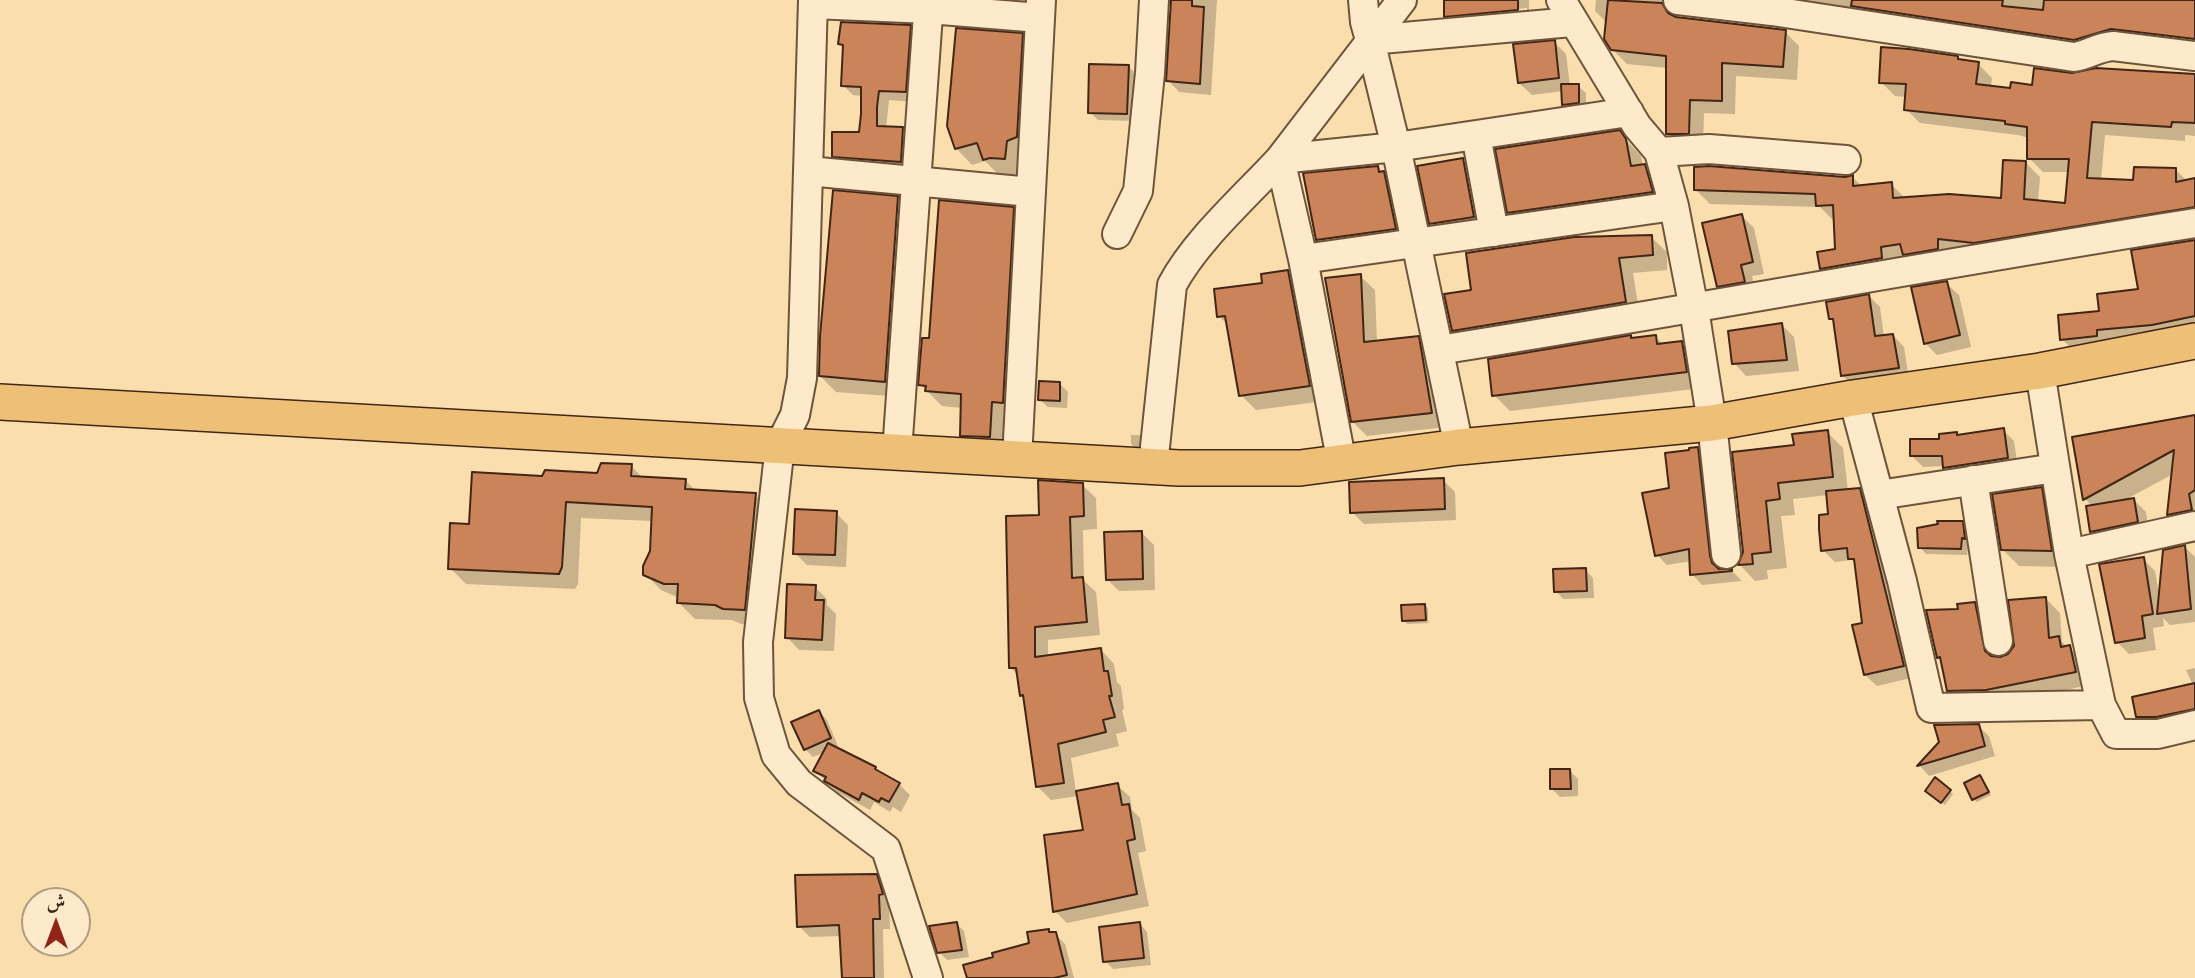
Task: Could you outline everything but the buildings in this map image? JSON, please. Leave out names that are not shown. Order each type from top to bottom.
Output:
[{"type":"main road","points":[[0,402],[1153,466],[1300,468],[1459,447],[1712,423],[1853,398],[2040,370],[2195,341]]},
{"type":"street","points":[[1117,234],[1138,191],[1150,74],[1154,0]]},
{"type":"street","points":[[1363,0],[1365,22],[1396,147],[1459,447]]},
{"type":"street","points":[[1153,466],[1172,285],[1181,268],[1280,159],[1402,0]]},
{"type":"street","points":[[1678,0],[1772,11],[2074,57],[2084,56],[2100,47],[2195,56]]},
{"type":"street","points":[[928,978],[886,849],[799,783],[776,755],[759,698],[758,642],[780,445],[795,415],[802,378],[813,2],[1041,9],[1017,458]]},
{"type":"street","points":[[897,452],[929,4]]},
{"type":"street","points":[[1370,40],[1567,11],[1629,112],[1659,152],[1674,206],[1694,309],[1712,423],[1726,554]]},
{"type":"street","points":[[1280,159],[1396,147],[1629,112]]},
{"type":"street","points":[[1476,135],[1494,232]]},
{"type":"street","points":[[1659,152],[1709,149],[1846,160]]},
{"type":"street","points":[[1280,159],[1303,259],[1342,464]]},
{"type":"street","points":[[808,171],[1031,192]]},
{"type":"street","points":[[1303,259],[1674,206]]},
{"type":"street","points":[[1439,350],[2195,223]]},
{"type":"street","points":[[2040,370],[2069,554],[2101,705],[2116,734],[2158,734],[2195,725]]},
{"type":"street","points":[[1853,398],[1931,708],[2101,705]]},
{"type":"street","points":[[1879,495],[2055,468]]},
{"type":"street","points":[[1973,481],[1998,641]]},
{"type":"street","points":[[2069,554],[2195,526]]}]
